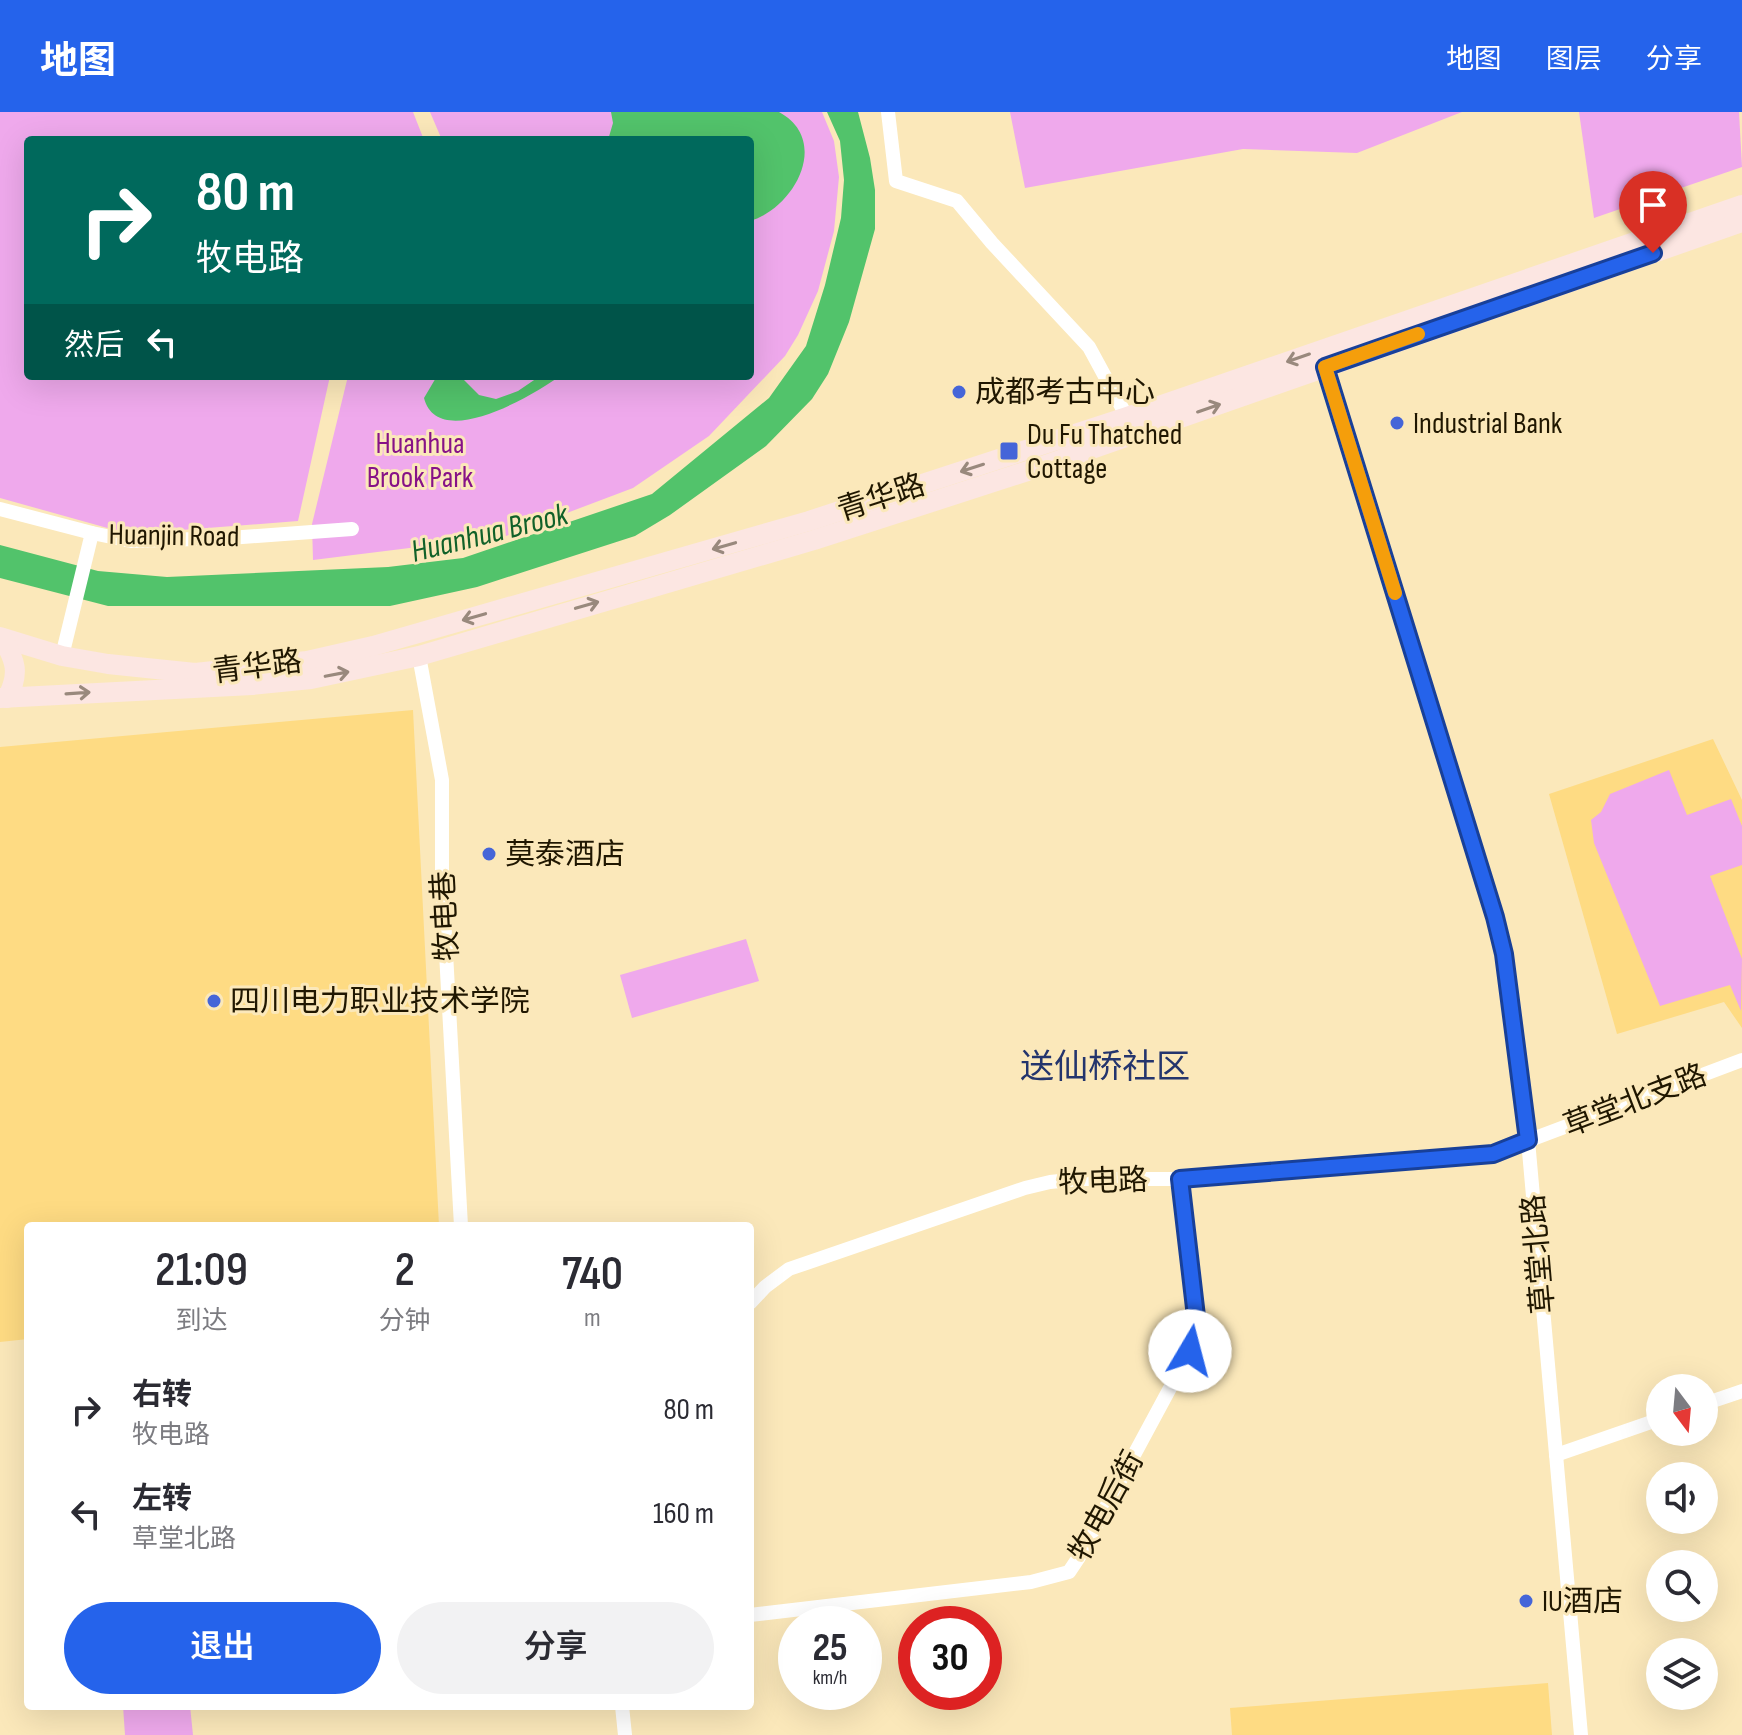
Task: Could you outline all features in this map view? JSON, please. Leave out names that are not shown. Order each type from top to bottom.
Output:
[{"type":"main road","name":"青华路","points":[[1,637],[62,656],[195,673],[307,661],[357,650],[809,521],[1127,417],[1742,205]]},
{"type":"main road","name":"青华路","points":[[4,698],[311,679],[419,656],[814,540],[1040,467],[1742,222]]},
{"type":"main road","points":[[1,637],[16,667],[16,682],[4,698]]},
{"type":"street","points":[[888,112],[896,181],[957,201],[1089,347],[1127,417]]},
{"type":"street","name":"草堂北路","points":[[1325,367],[1504,954],[1528,1140],[1581,1735]]},
{"type":"street","name":"Huanjin Road","points":[[0,509],[131,541],[352,529]]},
{"type":"street","points":[[62,656],[92,533]]},
{"type":"street","name":"牧电巷","points":[[419,656],[442,780],[442,880],[461,1222]]},
{"type":"street","name":"草堂北支路","points":[[1528,1140],[1742,1060]]},
{"type":"street","name":"牧电路","points":[[754,1299],[789,1269],[1025,1188],[1080,1179],[1180,1179],[1493,1154],[1528,1140]]},
{"type":"street","name":"牧电后街","points":[[754,1615],[1031,1582],[1069,1572],[1190,1351],[1197,1325],[1180,1179]]},
{"type":"street","points":[[1718,1399],[1742,1391]]},
{"type":"street","points":[[1556,1455],[1646,1424]]},
{"type":"street","points":[[622,1710],[625,1735]]},
{"type":"shaded area","points":[[611,112],[779,112],[795,124],[803,139],[805,155],[793,188],[781,202],[754,219],[754,136],[609,136],[613,123]]},
{"type":"shaded area","points":[[827,112],[858,112],[875,190],[875,229],[849,322],[828,374],[812,399],[766,446],[670,515],[635,536],[477,587],[390,606],[108,606],[0,578],[0,545],[98,571],[167,577],[388,567],[463,558],[652,494],[769,398],[806,346],[841,218],[844,180],[840,141]]},
{"type":"shaded area","points":[[435,380],[464,380],[479,395],[496,399],[518,391],[534,380],[554,380],[509,406],[466,420],[448,420],[433,413],[424,398]]},
{"type":"shaded area","name":"四川电力职业技术学院","points":[[413,710],[439,1222],[24,1222],[24,1339],[0,1342],[0,747]]},
{"type":"shaded area","points":[[1713,739],[1742,800],[1742,1028],[1724,1002],[1617,1034],[1549,794]]},
{"type":"shaded area","points":[[1548,1683],[1552,1735],[1232,1735],[1230,1708]]},
{"type":"green space","points":[[0,112],[413,112],[422,136],[24,136],[24,380],[329,380],[298,521],[129,534],[0,498]]},
{"type":"green space","name":"Huanhua Brook Park","points":[[430,112],[822,112],[834,141],[839,177],[834,231],[818,291],[785,356],[709,436],[633,488],[506,536],[313,560],[312,524],[347,380],[754,380],[754,136],[440,136]]},
{"type":"green space","points":[[1010,112],[1462,112],[1357,153],[1243,149],[1025,188]]},
{"type":"green space","points":[[1579,112],[1739,112],[1742,167],[1594,218]]},
{"type":"green space","points":[[1669,770],[1687,815],[1731,799],[1742,826],[1742,865],[1710,876],[1742,959],[1741,1011],[1730,985],[1660,1006],[1594,843],[1591,820],[1601,812],[1610,794]]},
{"type":"green space","points":[[746,939],[759,981],[632,1018],[620,975]]},
{"type":"green space","points":[[123,1710],[190,1710],[193,1735],[125,1735]]},
{"type":"slow traffic","points":[[1395,593],[1325,367],[1418,334]]},
{"type":"place","name":"成都考古中心","points":[[959,392]]},
{"type":"place","name":"Industrial Bank","points":[[1397,423]]},
{"type":"place","name":"Du Fu Thatched Cottage","points":[[1009,451]]},
{"type":"place","name":"莫泰酒店","points":[[489,854]]},
{"type":"place","name":"四川电力职业技术学院","points":[[214,1001]]},
{"type":"place","name":"IU酒店","points":[[1526,1601]]},
{"type":"district","name":"送仙桥社区","points":[[1105,1066]]},
{"type":"route","points":[[1190,1351],[1197,1325],[1180,1179],[1493,1154],[1528,1140],[1504,954],[1495,917],[1325,367],[1653,253]]},
{"type":"water label","name":"Huanhua Brook","points":[[489,532]]}]
